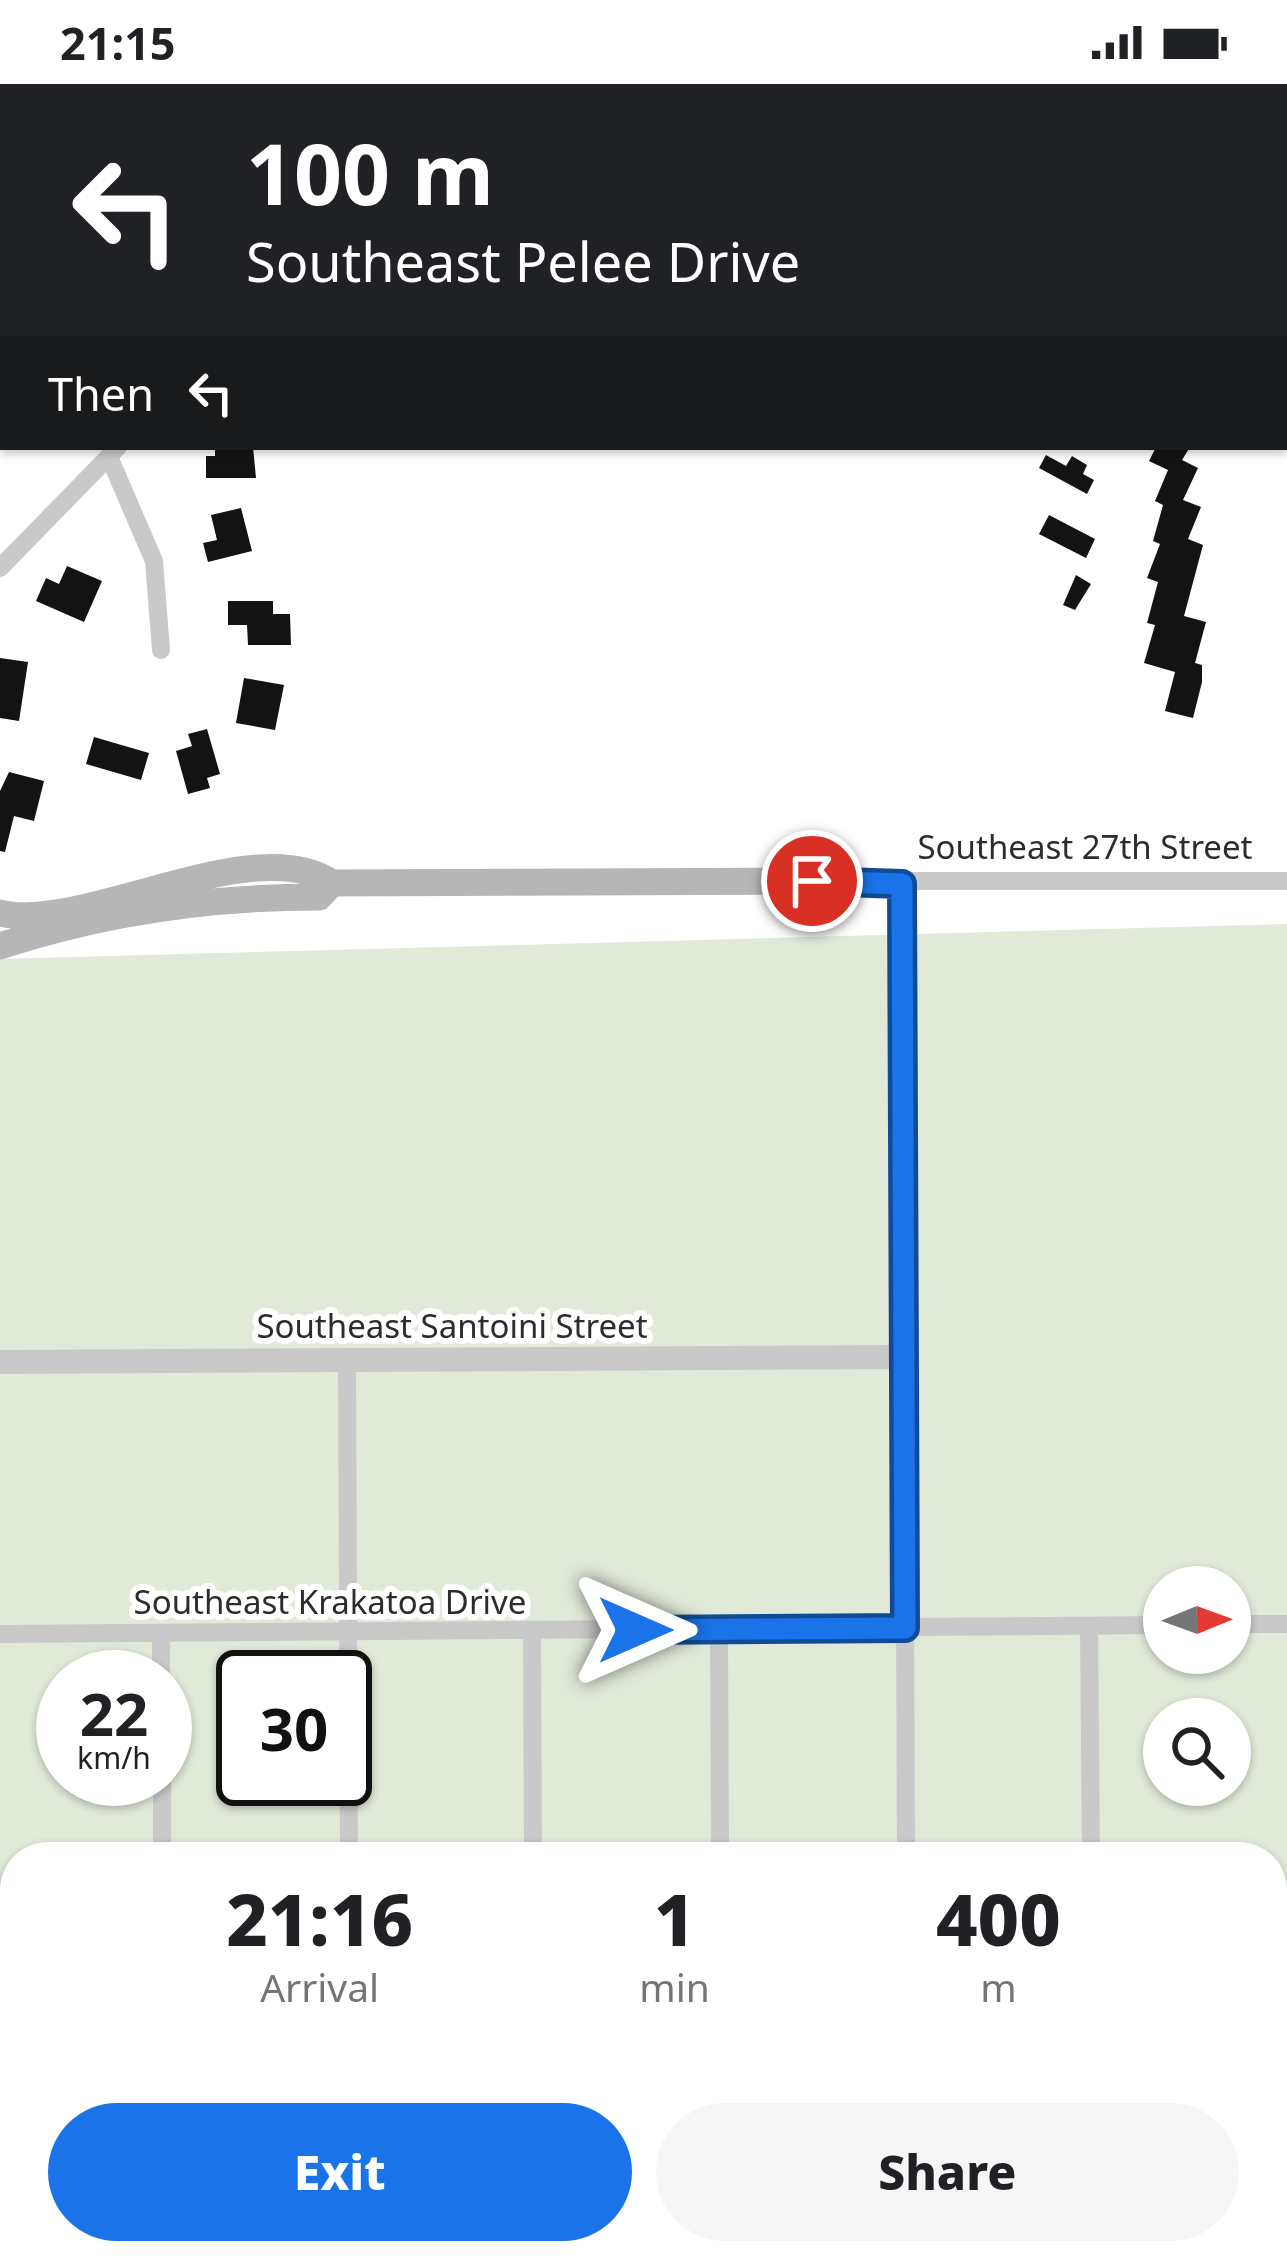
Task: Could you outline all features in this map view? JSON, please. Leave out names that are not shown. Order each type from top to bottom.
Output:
[{"type":"main road","points":[[0,914],[34,916],[173,881],[246,871],[316,872],[332,883],[812,881]]},
{"type":"main road","points":[[0,946],[102,917],[231,897],[319,898],[332,883]]},
{"type":"street","points":[[0,568],[114,453],[154,561],[161,650]]},
{"type":"street","name":"Southeast 27th Street","points":[[812,881],[1287,881]]},
{"type":"street","points":[[902,884],[905,1842]]},
{"type":"street","name":"Southeast Santoini Street","points":[[0,1362],[904,1357]]},
{"type":"street","points":[[347,1360],[349,1842]]},
{"type":"street","points":[[1251,1624],[1287,1624]]},
{"type":"street","name":"Southeast Krakatoa Drive","points":[[0,1634],[1143,1625]]},
{"type":"street","points":[[1089,1626],[1091,1842]]},
{"type":"street","points":[[718,1629],[720,1842]]},
{"type":"street","points":[[532,1630],[533,1842]]},
{"type":"street","points":[[160,1633],[160,1650]]},
{"type":"street","points":[[162,1806],[162,1842]]},
{"type":"green space","points":[[1287,924],[1287,1842],[0,1842],[0,959]]},
{"type":"building","points":[[215,450],[253,450],[256,478],[206,478],[206,456],[215,456]]},
{"type":"building","points":[[1154,450],[1188,450],[1182,460],[1198,468],[1183,500],[1201,507],[1188,539],[1203,545],[1184,616],[1206,622],[1195,663],[1202,665],[1202,682],[1193,718],[1165,711],[1175,672],[1144,663],[1155,625],[1147,623],[1158,582],[1147,578],[1160,544],[1153,541],[1163,505],[1155,501],[1168,470],[1149,461]]},
{"type":"building","points":[[1046,455],[1066,466],[1072,456],[1087,465],[1083,474],[1094,480],[1087,494],[1039,468]]},
{"type":"building","points":[[241,508],[252,551],[208,562],[203,543],[217,540],[211,515]]},
{"type":"building","points":[[1049,515],[1095,539],[1086,558],[1039,534]]},
{"type":"building","points":[[67,566],[102,581],[84,622],[36,601],[46,578],[59,584]]},
{"type":"building","points":[[1076,575],[1091,584],[1075,610],[1063,605]]},
{"type":"building","points":[[228,601],[273,601],[273,614],[290,614],[291,645],[248,645],[247,625],[228,625]]},
{"type":"building","points":[[0,658],[28,662],[19,721],[0,718]]},
{"type":"building","points":[[244,678],[284,685],[275,730],[236,723]]},
{"type":"building","points":[[207,729],[220,774],[207,778],[210,788],[188,794],[176,751],[192,746],[188,734]]},
{"type":"building","points":[[94,737],[149,753],[141,780],[86,764]]},
{"type":"building","points":[[9,772],[44,781],[34,821],[14,816],[5,852],[0,851],[0,791]]},
{"type":"route","points":[[635,1630],[905,1628],[902,884],[812,881]]}]
